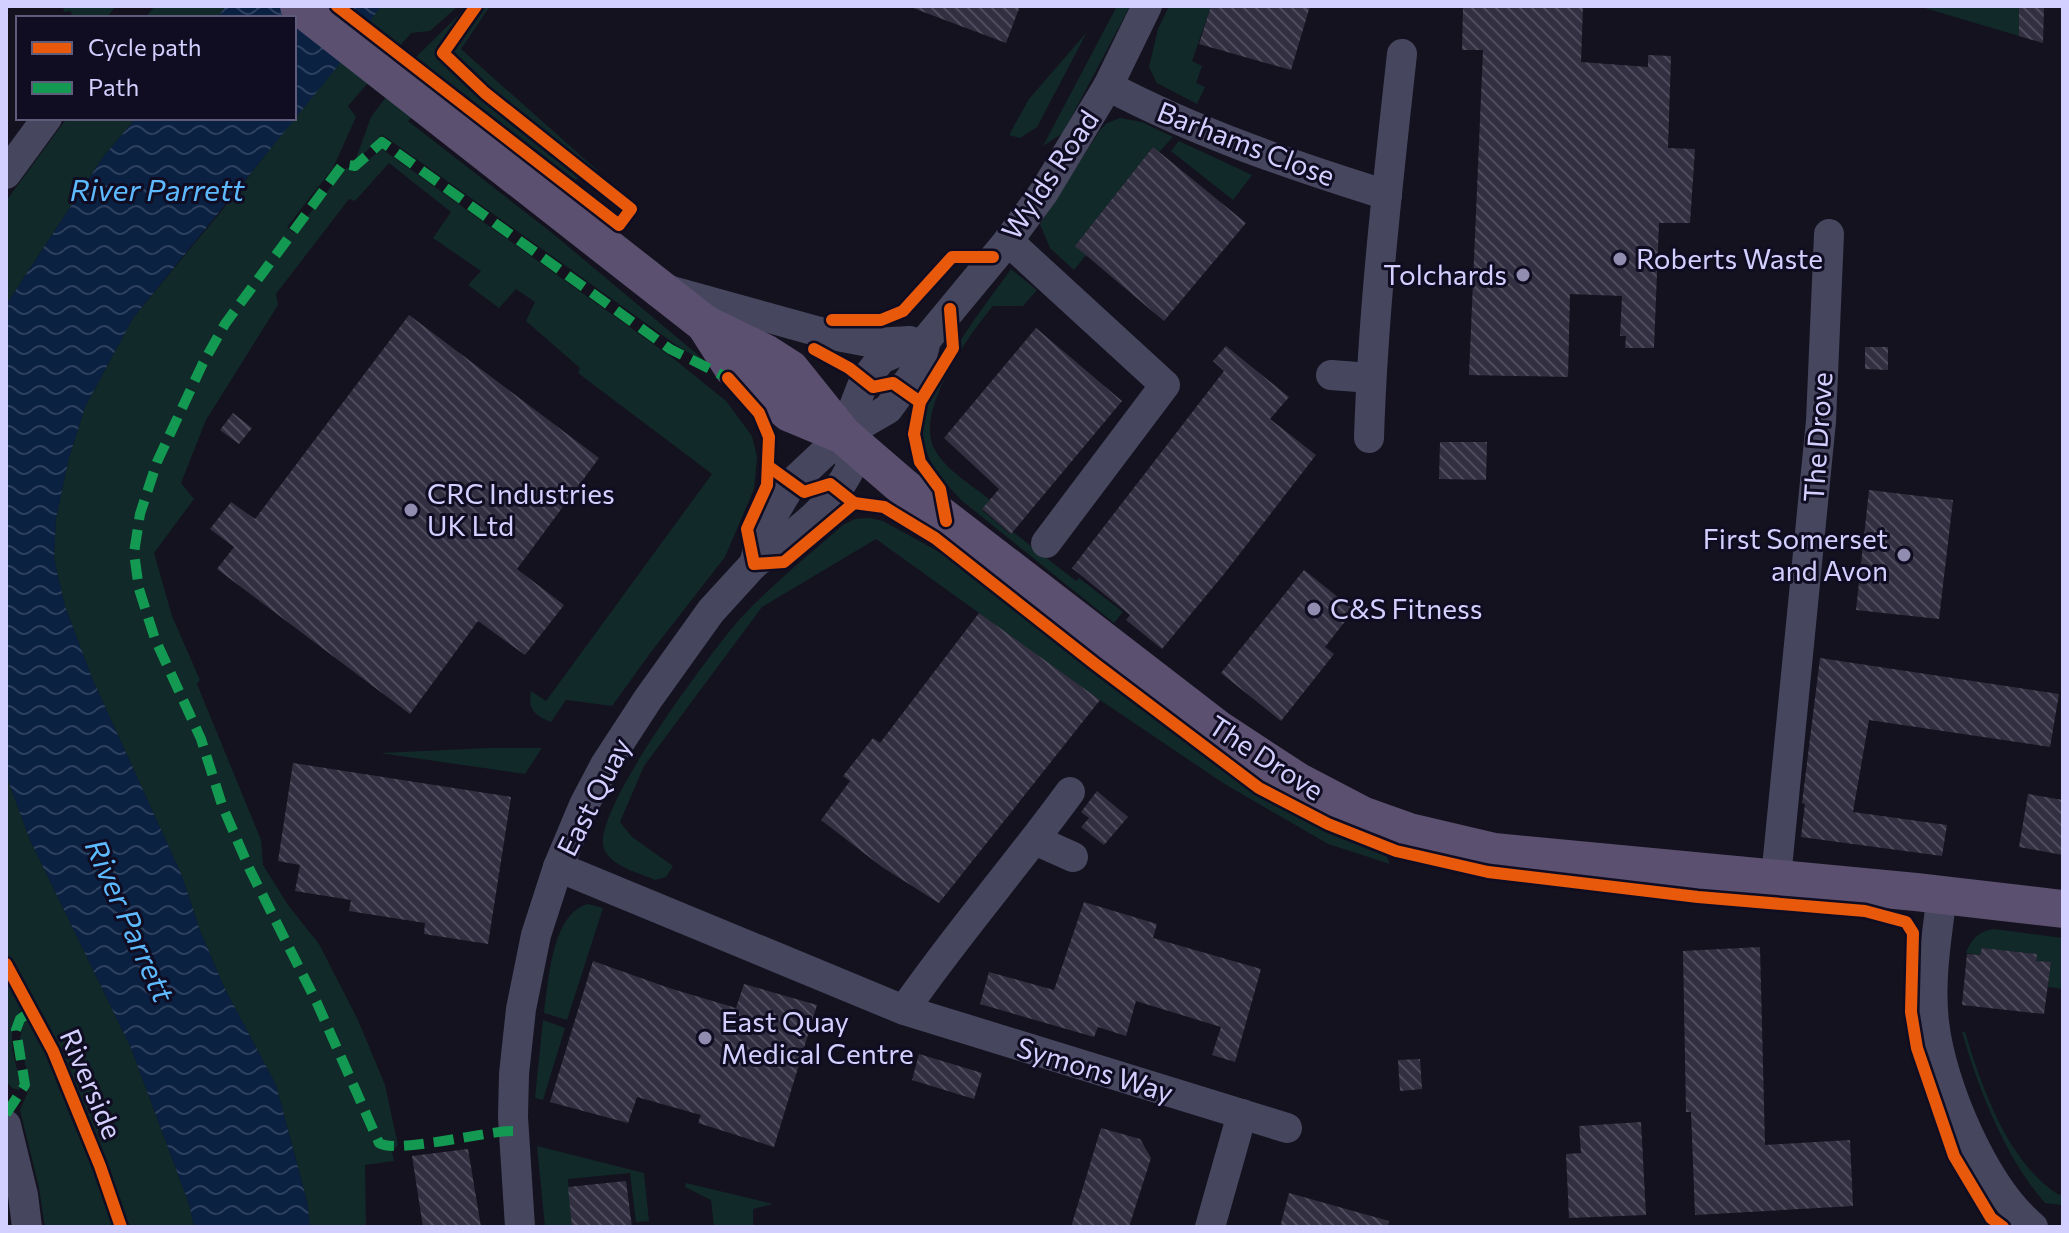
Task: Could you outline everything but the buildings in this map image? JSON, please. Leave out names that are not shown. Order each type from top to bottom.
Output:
[{"type":"main road","name":"The Drove","points":[[299,6],[705,324],[765,353],[790,369],[843,435],[910,493],[1219,730],[1264,762],[1333,801],[1409,832],[1494,852],[1942,894],[2063,909]]},
{"type":"street","name":"Wylds Road","points":[[843,435],[888,409],[920,365],[926,340],[1044,192],[1108,86],[1147,6]]},
{"type":"street","points":[[1369,438],[1371,378],[1402,54]]},
{"type":"street","name":"Barhams Close","points":[[1108,86],[1150,108],[1275,160],[1387,195]]},
{"type":"street","points":[[6,174],[46,120]]},
{"type":"street","name":"The Drove","points":[[1776,878],[1821,421],[1829,234]]},
{"type":"street","points":[[1008,241],[1165,385],[1046,543]]},
{"type":"street","points":[[659,288],[858,340],[874,343],[926,340]]},
{"type":"street","points":[[1331,375],[1371,378]]},
{"type":"street","name":"East Quay","points":[[520,1227],[514,1144],[514,1074],[521,1009],[536,935],[558,867],[598,778],[640,712],[711,611],[754,564],[763,532],[792,483],[843,435]]},
{"type":"street","points":[[904,1010],[947,949],[986,905],[1070,792]]},
{"type":"street","points":[[1035,840],[1073,857]]},
{"type":"street","name":"Symons Way","points":[[558,867],[904,1010],[1287,1128]]},
{"type":"street","points":[[1942,894],[1933,967],[1934,1021],[1942,1063],[1957,1105],[1994,1185],[2018,1215],[2033,1227]]},
{"type":"street","points":[[1210,1227],[1242,1114]]},
{"type":"street","points":[[6,1125],[23,1195],[27,1227]]},
{"type":"green space","points":[[63,6],[116,6],[108,16],[72,16],[71,11],[64,12]]},
{"type":"green space","points":[[155,6],[226,6],[218,16],[147,16]]},
{"type":"green space","points":[[381,6],[458,6],[430,31],[411,33],[348,106],[356,117],[333,168],[287,227],[294,233],[346,168],[357,169],[382,149],[674,359],[726,401],[752,436],[757,457],[754,489],[725,557],[612,706],[566,700],[551,722],[534,711],[530,703],[531,691],[546,701],[712,474],[578,373],[580,368],[526,321],[535,302],[516,289],[499,308],[468,285],[481,271],[433,238],[451,212],[389,163],[355,201],[349,199],[276,294],[278,305],[206,420],[181,483],[194,499],[154,553],[172,616],[200,680],[197,684],[261,840],[263,865],[288,905],[319,944],[358,1020],[385,1085],[398,1145],[392,1152],[394,1161],[365,1165],[366,1227],[310,1227],[307,1201],[276,1085],[225,989],[201,933],[182,876],[92,678],[65,606],[54,559],[56,518],[69,458],[85,407],[133,318],[292,120],[296,120],[296,115]]},
{"type":"green space","points":[[468,6],[490,6],[461,49],[598,171],[575,180],[447,82],[408,121],[552,233],[710,365],[679,347],[382,135],[354,164],[371,117],[417,56]]},
{"type":"green space","points":[[1117,6],[1130,6],[1063,133],[1043,146]]},
{"type":"green space","points":[[1169,6],[1211,6],[1192,61],[1202,66],[1196,83],[1205,87],[1197,104],[1157,83],[1149,67],[1158,29]]},
{"type":"green space","points":[[1918,6],[2041,6],[2019,8],[2019,36]]},
{"type":"green space","points":[[1087,32],[1037,127],[1020,138],[1009,135],[1029,99]]},
{"type":"green space","points":[[1120,118],[1142,122],[1173,137],[1159,152],[1153,147],[1075,246],[1086,255],[1074,270],[1050,248],[1040,224],[1100,130],[1107,123]]},
{"type":"green space","points":[[66,120],[134,120],[103,157],[6,305],[6,201]]},
{"type":"green space","points":[[1179,141],[1252,175],[1233,200],[1171,151]]},
{"type":"green space","points":[[1011,269],[1037,290],[1023,306],[993,306],[983,318],[947,374],[932,416],[930,434],[935,450],[946,464],[990,500],[982,510],[1010,534],[1013,532],[1076,581],[1079,578],[1123,612],[1114,623],[961,500],[939,474],[926,451],[924,423],[929,400],[953,352]]},
{"type":"green space","points":[[855,519],[883,521],[950,558],[1240,783],[1333,834],[1386,855],[1390,864],[1328,844],[1223,783],[1100,700],[876,539],[762,607],[644,766],[620,822],[632,837],[673,866],[666,877],[655,880],[613,860],[604,849],[605,830],[615,803],[656,733],[704,664],[739,620],[790,571],[843,525]]},
{"type":"green space","points":[[542,748],[525,774],[380,753]]},
{"type":"green space","points":[[6,775],[30,840],[131,1048],[189,1204],[194,1227],[126,1227],[112,1182],[65,1066],[6,954]]},
{"type":"green space","points":[[588,904],[603,908],[567,1020],[544,1013],[550,967],[566,921],[576,910]]},
{"type":"green space","points":[[1994,929],[2063,938],[2063,989],[2048,987],[2050,962],[2036,961],[2036,954],[1982,948],[1980,955],[1966,953],[1976,936]]},
{"type":"green space","points":[[6,973],[24,1006],[12,1034],[13,1054],[22,1085],[19,1090],[6,1081]]},
{"type":"green space","points":[[29,1018],[76,1121],[114,1227],[45,1227],[20,1110],[30,1087],[20,1039],[24,1020]]},
{"type":"green space","points":[[543,1020],[565,1028],[543,1100],[535,1098]]},
{"type":"green space","points":[[1962,1032],[1965,1032],[1989,1100],[2011,1144],[2041,1181],[2059,1195],[2063,1193],[2063,1205],[2045,1203],[2018,1166],[1985,1099]]},
{"type":"green space","points":[[537,1146],[644,1173],[649,1221],[636,1222],[630,1173],[568,1179],[572,1227],[545,1227]]},
{"type":"green space","points":[[686,1183],[773,1204],[753,1209],[753,1227],[714,1227],[711,1200],[685,1187]]},
{"type":"water","name":"River Parrett","points":[[226,6],[381,6],[296,117],[296,16],[218,16]]},
{"type":"water","name":"River Parrett","points":[[134,120],[294,120],[133,318],[85,407],[69,458],[56,518],[54,559],[65,606],[92,678],[182,876],[201,933],[225,989],[276,1085],[307,1201],[310,1227],[194,1227],[189,1204],[131,1048],[30,840],[6,775],[6,305],[103,157]]},
{"type":"marked path","points":[[513,1131],[403,1146],[379,1143],[317,1003],[250,870],[222,805],[201,739],[155,639],[139,589],[134,553],[140,514],[157,462],[203,363],[225,324],[343,164],[355,166],[382,142],[670,349],[728,378]]},
{"type":"marked path","points":[[6,1114],[25,1085],[16,1030],[20,1019],[31,1011]]},
{"type":"cycle path","points":[[337,6],[619,225],[631,209],[485,93],[443,53],[476,6]]},
{"type":"cycle path","points":[[832,320],[881,320],[903,311],[952,257],[993,257]]},
{"type":"cycle path","points":[[946,521],[940,489],[920,462],[914,434],[920,402],[953,348],[950,309]]},
{"type":"cycle path","points":[[814,349],[849,368],[873,387],[893,383],[920,402]]},
{"type":"cycle path","points":[[728,378],[759,413],[769,437],[767,485],[747,529],[754,564],[784,562],[854,503],[884,507],[935,538],[1259,788],[1328,824],[1396,851],[1488,872],[1698,897],[1865,911],[1906,922],[1913,933],[1911,1012],[1917,1048],[1954,1156],[1991,1218],[2003,1227]]},
{"type":"cycle path","points":[[768,466],[804,492],[830,484],[854,503]]},
{"type":"cycle path","name":"Riverside","points":[[6,964],[53,1051],[121,1227]]},
{"type":"place","name":"Roberts Waste","points":[[1620,259]]},
{"type":"place","name":"Tolchards","points":[[1523,275]]},
{"type":"place","name":"CRC Industries UK Ltd","points":[[411,510]]},
{"type":"place","name":"First Somerset and Avon","points":[[1904,555]]},
{"type":"place","name":"C&S Fitness","points":[[1314,609]]},
{"type":"place","name":"East Quay Medical Centre","points":[[705,1038]]}]
